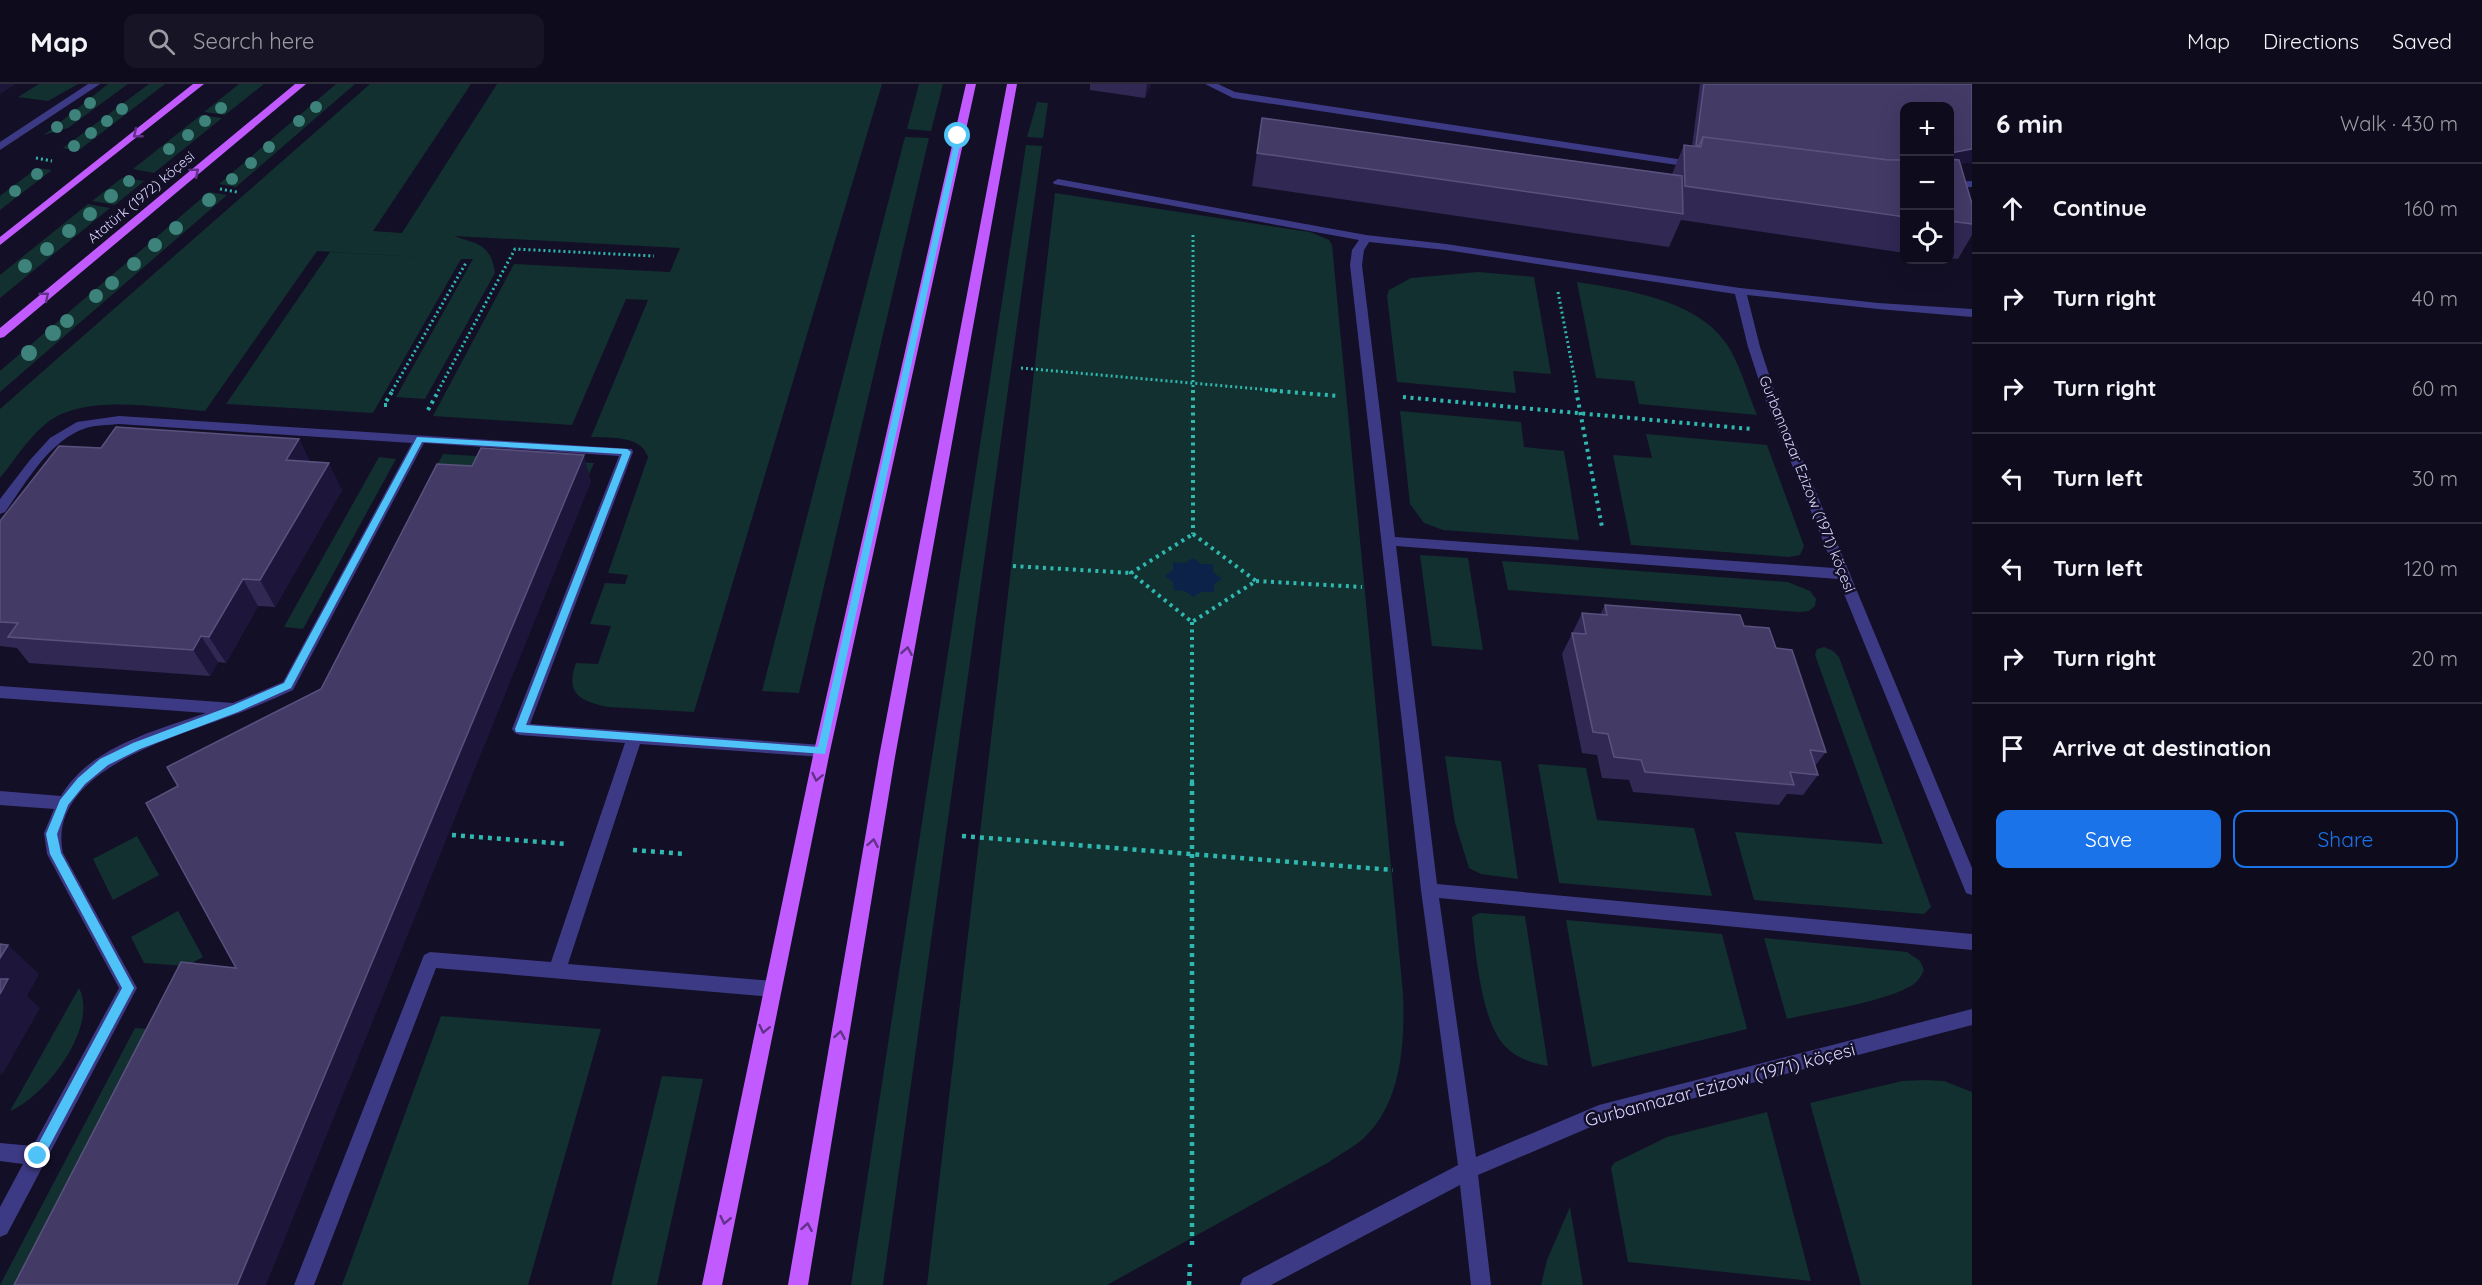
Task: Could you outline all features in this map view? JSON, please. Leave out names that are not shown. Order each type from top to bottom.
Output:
[{"type":"main road","points":[[0,242],[199,84]]},
{"type":"main road","name":"Atatürk (1972) köçesi","points":[[0,334],[301,84]]},
{"type":"main road","points":[[712,1285],[822,752],[971,84]]},
{"type":"main road","points":[[798,1285],[887,757],[1012,84]]},
{"type":"street","points":[[0,147],[95,84]]},
{"type":"street","points":[[1210,84],[1233,95],[1714,168]]},
{"type":"street","points":[[1058,182],[1366,238],[1446,247],[1740,291],[1878,306],[1972,313]]},
{"type":"street","points":[[1954,185],[1972,184]]},
{"type":"street","points":[[1366,238],[1358,250],[1356,265],[1429,890],[1468,1170],[1481,1285]]},
{"type":"street","name":"Gurbannazar Ezizow (1971) köçesi","points":[[1740,291],[1754,347],[1770,396],[1972,888]]},
{"type":"street","points":[[0,509],[47,449],[59,438],[76,427],[96,422],[119,420],[627,452],[520,729],[822,752]]},
{"type":"street","points":[[0,1227],[128,988],[55,854],[52,834],[63,803],[81,781],[104,762],[136,746],[288,686],[420,439]]},
{"type":"street","points":[[1388,541],[1842,574]]},
{"type":"street","points":[[0,692],[234,709]]},
{"type":"street","points":[[557,971],[634,738]]},
{"type":"street","points":[[0,798],[63,803]]},
{"type":"street","points":[[1429,890],[1972,942]]},
{"type":"street","points":[[304,1285],[430,960],[773,989]]},
{"type":"street","name":"Gurbannazar Ezizow (1971) köçesi","points":[[1250,1285],[1468,1170],[1599,1114],[1972,1017]]},
{"type":"street","points":[[0,1152],[38,1156]]},
{"type":"path","points":[[35,158],[53,161]]},
{"type":"path","points":[[214,188],[237,192]]},
{"type":"path","points":[[1193,534],[1193,233],[1198,231]]},
{"type":"path","points":[[420,439],[421,422],[515,249],[654,256]]},
{"type":"path","points":[[395,405],[384,405],[467,261]]},
{"type":"path","points":[[1557,291],[1603,532]]},
{"type":"path","points":[[1021,368],[1345,397]]},
{"type":"path","points":[[1399,397],[1762,430]]},
{"type":"path","points":[[418,407],[429,407]]},
{"type":"path","points":[[1131,573],[1193,534]]},
{"type":"path","points":[[1193,534],[1256,581],[1363,587]]},
{"type":"path","points":[[1013,566],[1131,573],[1192,622]]},
{"type":"path","points":[[1192,622],[1256,581]]},
{"type":"path","points":[[1192,622],[1192,1248]]},
{"type":"path","points":[[452,835],[545,842]]},
{"type":"path","points":[[962,836],[1390,870]]},
{"type":"path","points":[[1189,1285],[1190,1264]]},
{"type":"green space","points":[[39,84],[78,84],[48,101],[18,97]]},
{"type":"green space","points":[[108,84],[128,84],[68,128],[44,135]]},
{"type":"green space","points":[[149,84],[165,84],[78,151],[63,148]]},
{"type":"green space","points":[[239,84],[264,84],[225,115],[204,112]]},
{"type":"green space","points":[[336,84],[355,84],[236,187],[219,184]]},
{"type":"green space","points":[[370,84],[471,84],[373,231],[402,233],[497,84],[882,84],[694,712],[598,705],[577,694],[572,682],[576,663],[598,664],[611,626],[590,624],[605,583],[625,584],[628,575],[608,573],[648,457],[639,445],[632,441],[591,437],[648,300],[626,299],[572,425],[433,416],[514,264],[670,272],[680,248],[454,236],[476,243],[486,250],[495,273],[425,399],[396,397],[473,259],[461,259],[373,413],[226,404],[330,252],[439,258],[317,251],[205,411],[124,404],[82,408],[64,413],[48,422],[35,434],[0,478],[0,409]]},
{"type":"green space","points":[[919,84],[943,84],[931,131],[907,129]]},
{"type":"green space","points":[[1037,102],[1048,103],[1043,138],[1027,137]]},
{"type":"green space","points":[[201,115],[222,118],[154,173],[133,169]]},
{"type":"green space","points":[[905,137],[929,138],[799,693],[762,691]]},
{"type":"green space","points":[[1026,145],[1042,146],[883,1285],[851,1285]]},
{"type":"green space","points":[[37,168],[52,170],[0,210],[0,196]]},
{"type":"green space","points":[[122,178],[144,181],[115,205],[92,201]]},
{"type":"green space","points":[[209,192],[227,195],[0,392],[0,371]]},
{"type":"green space","points":[[1055,193],[1310,232],[1329,240],[1332,245],[1403,993],[1402,1051],[1394,1089],[1377,1123],[1364,1138],[1329,1162],[1107,1285],[927,1285]]},
{"type":"green space","points":[[88,204],[110,208],[0,298],[0,275]]},
{"type":"green space","points":[[1478,272],[1534,277],[1551,374],[1513,371],[1516,393],[1397,382],[1387,296],[1389,290],[1411,278]]},
{"type":"green space","points":[[1577,282],[1638,293],[1678,306],[1697,316],[1713,328],[1731,351],[1757,415],[1639,404],[1634,381],[1596,378]]},
{"type":"green space","points":[[1400,411],[1521,422],[1524,447],[1564,451],[1579,540],[1443,530],[1424,523],[1410,504]]},
{"type":"green space","points":[[1646,434],[1767,445],[1804,546],[1800,555],[1789,557],[1631,545],[1613,455],[1652,458]]},
{"type":"green space","points":[[443,454],[594,463],[587,479],[435,469]]},
{"type":"green space","points":[[379,457],[396,459],[303,629],[284,627]]},
{"type":"green space","points":[[1420,555],[1468,558],[1483,650],[1432,646]]},
{"type":"green space","points":[[1502,561],[1788,582],[1810,591],[1816,599],[1815,606],[1809,611],[1799,612],[1508,590]]},
{"type":"green space","points":[[1824,647],[1839,657],[1931,907],[1924,914],[1754,900],[1735,832],[1883,844],[1815,655],[1817,649]]},
{"type":"green space","points":[[1445,756],[1501,761],[1518,879],[1481,874],[1469,868],[1455,823]]},
{"type":"green space","points":[[1538,764],[1586,768],[1597,820],[1694,828],[1712,896],[1559,883]]},
{"type":"green space","points":[[137,836],[159,875],[113,900],[93,859]]},
{"type":"green space","points":[[178,911],[203,957],[186,966],[144,963],[131,937]]},
{"type":"green space","points":[[1479,913],[1525,916],[1548,1066],[1518,1056],[1503,1044],[1495,1032],[1484,1001],[1477,965],[1472,917]]},
{"type":"green space","points":[[1566,920],[1722,934],[1747,1029],[1592,1067]]},
{"type":"green space","points":[[1764,938],[1907,952],[1920,961],[1924,970],[1914,984],[1896,993],[1787,1019]]},
{"type":"green space","points":[[79,988],[83,1004],[82,1022],[66,1058],[39,1091],[10,1111]]},
{"type":"green space","points":[[441,1016],[601,1029],[528,1285],[342,1285]]},
{"type":"green space","points":[[135,1028],[160,1030],[31,1285],[0,1285]]},
{"type":"green space","points":[[662,1076],[703,1079],[657,1285],[611,1285]]},
{"type":"green space","points":[[1902,1081],[1944,1081],[1972,1092],[1972,1285],[1861,1285],[1810,1103]]},
{"type":"green space","points":[[1767,1112],[1811,1281],[1628,1262],[1611,1168],[1614,1163],[1667,1137]]},
{"type":"green space","points":[[1570,1207],[1583,1285],[1541,1285],[1547,1260]]},
{"type":"water","points":[[1193,558],[1201,564],[1213,564],[1213,572],[1222,579],[1214,584],[1214,592],[1202,592],[1193,597],[1185,591],[1174,590],[1173,582],[1165,576],[1173,570],[1173,562],[1185,563]]},
{"type":"building","points":[[1704,84],[1972,84],[1972,149],[1954,152],[1954,102],[1900,102],[1900,160],[1703,137],[1699,146],[1696,145]]},
{"type":"building","points":[[1262,118],[1682,176],[1683,214],[1257,153]]},
{"type":"building","points":[[1703,137],[1900,160],[1900,216],[1685,186],[1684,145],[1701,147]]},
{"type":"building","points":[[1954,159],[1959,160],[1972,204],[1972,224],[1954,222]]},
{"type":"building","points":[[116,427],[299,439],[286,460],[329,463],[260,580],[243,579],[209,637],[201,636],[193,650],[8,637],[18,623],[0,622],[0,521],[59,446],[101,448]]},
{"type":"building","points":[[481,448],[584,455],[237,1285],[14,1285],[181,962],[236,968],[146,803],[178,786],[167,767],[321,689],[437,464],[472,466]]},
{"type":"building","points":[[1605,605],[1740,615],[1744,626],[1769,628],[1776,648],[1792,650],[1826,752],[1810,750],[1818,775],[1790,772],[1794,785],[1645,772],[1641,760],[1614,757],[1608,734],[1593,732],[1572,633],[1586,634],[1582,613],[1607,615]]},
{"type":"building","points":[[0,944],[8,945],[0,958]]},
{"type":"building","points":[[0,979],[8,979],[0,994]]},
{"type":"route","points":[[38,1156],[128,988],[55,854],[52,834],[63,803],[81,781],[104,762],[136,746],[288,686],[420,439],[627,452],[520,729],[822,752],[958,136]]}]
